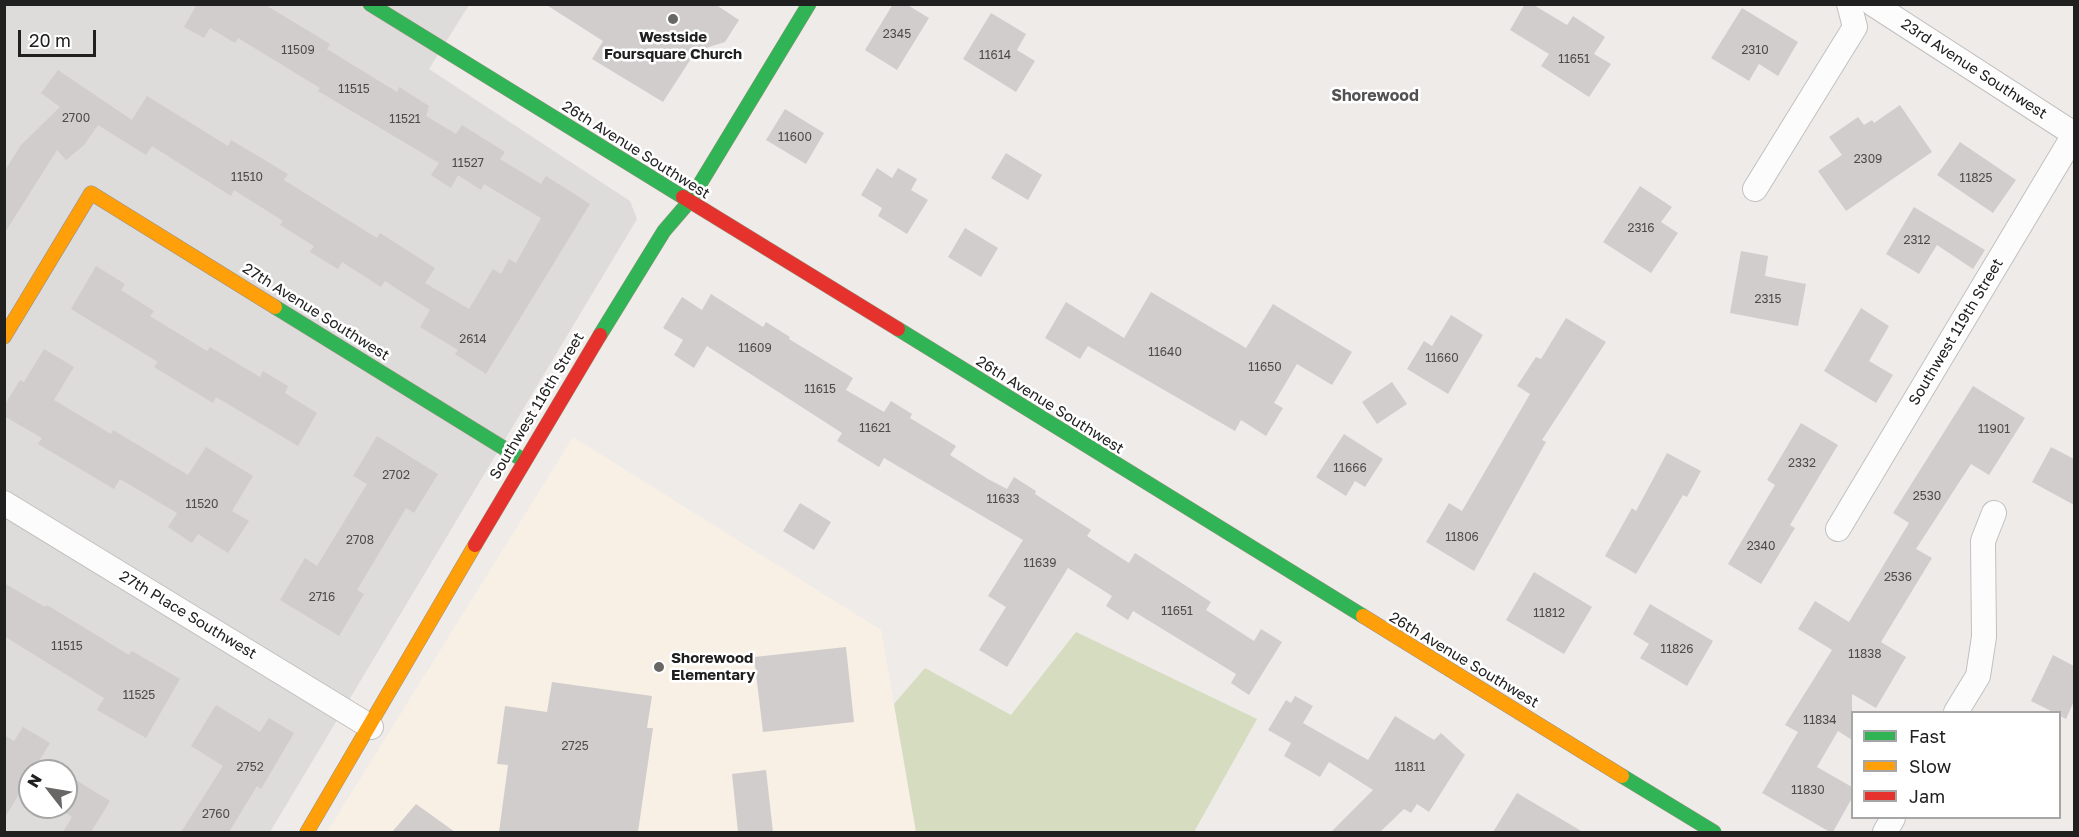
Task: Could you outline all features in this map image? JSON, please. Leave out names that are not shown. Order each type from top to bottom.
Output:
[{"type":"street","name":"26th Avenue Southwest","points":[[370,4],[1714,832]]},
{"type":"street","name":"Southwest 116th Street","points":[[307,832],[371,727],[523,460],[663,231],[689,202],[809,4]]},
{"type":"street","points":[[1755,189],[1855,27],[1849,4]]},
{"type":"street","name":"23rd Avenue Southwest","points":[[1872,4],[2074,135]]},
{"type":"street","name":"Southwest 119th Street","points":[[1838,529],[2074,135]]},
{"type":"street","name":"27th Avenue Southwest","points":[[4,337],[91,193],[523,460]]},
{"type":"street","name":"27th Place Southwest","points":[[4,503],[371,727]]},
{"type":"street","points":[[1957,711],[1978,676],[1984,637],[1983,541],[1994,513]]},
{"type":"shaded area","points":[[5,5],[469,5],[429,69],[630,201],[637,219],[270,832],[5,832]]},
{"type":"shaded area","name":"Shorewood Elementary","points":[[573,437],[881,630],[916,832],[327,832]]},
{"type":"green space","points":[[1076,632],[1257,719],[1194,832],[916,832],[894,704],[925,668],[1011,715]]},
{"type":"building","points":[[197,4],[264,4],[330,44],[327,49],[397,92],[399,87],[429,106],[426,116],[456,134],[462,125],[505,152],[500,159],[541,184],[546,176],[590,204],[486,374],[455,354],[458,350],[420,327],[430,310],[385,281],[381,287],[342,262],[338,269],[310,252],[314,246],[280,225],[283,221],[234,190],[231,196],[152,146],[146,155],[98,125],[84,145],[66,160],[57,150],[4,234],[4,172],[21,145],[60,107],[41,93],[58,70],[132,120],[147,96],[228,146],[231,140],[288,174],[284,180],[377,238],[380,233],[435,268],[425,283],[469,309],[493,269],[501,274],[509,259],[516,263],[541,218],[484,184],[481,190],[458,175],[451,188],[431,175],[439,163],[318,91],[320,88],[238,38],[235,43],[210,28],[204,38],[184,27]]},
{"type":"building","points":[[545,4],[715,4],[739,20],[725,42],[696,51],[663,102],[592,59],[603,41]]},
{"type":"building","points":[[893,4],[906,4],[929,18],[897,70],[865,50]]},
{"type":"building","points":[[1525,4],[1532,4],[1567,25],[1573,16],[1605,37],[1594,54],[1611,64],[1589,97],[1541,66],[1549,54],[1510,30]]},
{"type":"building","points":[[1742,8],[1798,42],[1778,76],[1759,64],[1749,81],[1711,58]]},
{"type":"building","points":[[991,13],[1026,34],[1017,50],[1035,61],[1016,92],[963,59]]},
{"type":"building","points":[[1900,105],[1932,152],[1846,211],[1818,171],[1842,155],[1829,137],[1858,117],[1864,125],[1872,120],[1874,123]]},
{"type":"building","points":[[785,109],[824,133],[806,164],[766,140]]},
{"type":"building","points":[[1960,142],[2016,180],[1993,213],[1937,175]]},
{"type":"building","points":[[1006,153],[1042,175],[1028,200],[991,178]]},
{"type":"building","points":[[877,168],[892,178],[898,168],[917,179],[911,190],[928,200],[907,234],[878,216],[882,208],[861,195]]},
{"type":"building","points":[[1640,186],[1672,207],[1661,222],[1678,233],[1651,273],[1603,242]]},
{"type":"building","points":[[1914,207],[1985,250],[1973,269],[1937,245],[1919,274],[1886,254]]},
{"type":"building","points":[[965,228],[998,248],[981,277],[948,257]]},
{"type":"building","points":[[1741,251],[1768,256],[1765,276],[1806,284],[1798,326],[1730,313]]},
{"type":"building","points":[[96,266],[125,284],[121,290],[154,311],[150,316],[207,351],[210,347],[260,377],[263,371],[288,386],[285,393],[317,413],[298,446],[216,397],[213,403],[154,367],[158,362],[71,309]]},
{"type":"building","points":[[1151,292],[1246,348],[1273,304],[1352,352],[1332,385],[1297,364],[1274,403],[1283,408],[1266,436],[1241,420],[1235,431],[1088,346],[1080,359],[1045,338],[1066,302],[1124,338]]},
{"type":"building","points":[[711,294],[763,327],[766,322],[790,337],[789,339],[853,378],[846,390],[884,412],[891,401],[912,414],[910,418],[956,446],[950,455],[988,479],[1007,489],[1014,477],[1036,491],[1035,494],[1091,530],[1087,536],[1129,563],[1135,553],[1211,602],[1206,610],[1254,641],[1261,629],[1282,642],[1249,695],[1231,683],[1236,674],[1133,611],[1128,620],[1106,606],[1112,596],[1068,568],[1007,667],[979,650],[1006,607],[988,596],[1023,540],[884,458],[879,467],[837,441],[842,433],[707,346],[694,368],[674,355],[683,340],[663,328],[682,297],[702,310]]},
{"type":"building","points":[[1861,308],[1889,326],[1869,361],[1893,375],[1876,403],[1824,371]]},
{"type":"building","points":[[1451,315],[1483,335],[1448,394],[1407,369],[1424,341],[1432,346]]},
{"type":"building","points":[[1566,318],[1606,342],[1542,440],[1546,442],[1474,571],[1426,542],[1449,503],[1462,511],[1530,394],[1517,386],[1536,357],[1541,359]]},
{"type":"building","points":[[44,349],[74,367],[54,400],[111,434],[113,430],[188,475],[206,447],[253,476],[232,511],[249,521],[228,553],[198,534],[192,543],[168,527],[177,513],[120,479],[114,489],[38,444],[42,438],[4,416],[4,406],[20,380],[24,382]]},
{"type":"building","points":[[1392,382],[1407,404],[1377,424],[1362,402]]},
{"type":"building","points":[[1973,386],[2025,418],[1989,475],[1971,464],[1916,549],[1932,558],[1881,642],[1906,657],[1876,708],[1852,694],[1851,739],[1838,731],[1817,767],[1851,786],[1851,800],[1833,832],[1830,832],[1762,793],[1798,732],[1785,725],[1832,650],[1798,629],[1815,601],[1849,622],[1909,523],[1893,513]]},
{"type":"building","points":[[1801,423],[1838,445],[1790,525],[1795,528],[1761,584],[1728,564],[1775,485],[1767,480]]},
{"type":"building","points":[[1344,434],[1383,459],[1365,487],[1355,481],[1346,496],[1316,477]]},
{"type":"building","points":[[377,436],[438,474],[414,513],[406,508],[357,590],[364,594],[339,636],[280,600],[305,558],[317,566],[367,484],[353,476]]},
{"type":"building","points":[[2051,447],[2074,459],[2074,505],[2032,482]]},
{"type":"building","points":[[1667,453],[1701,471],[1687,497],[1683,495],[1636,574],[1605,556],[1632,508],[1636,511]]},
{"type":"building","points":[[800,503],[831,522],[814,550],[783,531]]},
{"type":"building","points":[[1534,572],[1592,607],[1564,654],[1506,620]]},
{"type":"building","points":[[4,583],[45,607],[47,605],[129,655],[132,651],[180,679],[146,738],[97,710],[104,698],[4,636]]},
{"type":"building","points":[[1650,604],[1713,641],[1687,686],[1640,658],[1649,644],[1633,634]]},
{"type":"building","points":[[846,647],[854,722],[763,732],[754,657]]},
{"type":"building","points":[[2053,655],[2074,666],[2074,701],[2066,719],[2061,716],[2061,711],[2051,711],[2031,701]]},
{"type":"building","points":[[552,682],[652,696],[647,728],[653,728],[638,832],[499,832],[508,765],[497,764],[505,706],[547,712]]},
{"type":"building","points":[[1295,696],[1313,706],[1303,723],[1368,760],[1395,716],[1434,740],[1441,733],[1465,755],[1429,812],[1417,804],[1411,813],[1404,809],[1380,832],[1331,832],[1373,790],[1329,762],[1320,777],[1284,756],[1291,743],[1268,730],[1286,700],[1291,703]]},
{"type":"building","points":[[216,705],[260,732],[269,718],[294,733],[261,789],[257,786],[229,832],[181,832],[223,766],[191,746]]},
{"type":"building","points":[[23,727],[50,743],[40,759],[18,759],[18,796],[4,819],[4,735],[14,741]]},
{"type":"building","points":[[766,770],[773,832],[738,832],[732,774]]},
{"type":"building","points":[[78,781],[110,801],[91,832],[63,832],[71,819],[78,819]]},
{"type":"building","points":[[1517,793],[1583,832],[1493,832]]},
{"type":"building","points":[[416,804],[455,832],[392,832]]},
{"type":"traffic: fast","points":[[370,4],[683,197]]},
{"type":"traffic: fast","points":[[600,335],[664,231],[689,202],[809,4]]},
{"type":"traffic: fast","points":[[275,307],[523,460]]},
{"type":"traffic: fast","points":[[898,329],[1363,616]]},
{"type":"traffic: fast","points":[[1622,776],[1714,832]]},
{"type":"traffic: slow","points":[[4,337],[91,193],[275,307]]},
{"type":"traffic: slow","points":[[307,832],[475,545]]},
{"type":"traffic: slow","points":[[1363,616],[1622,776]]},
{"type":"traffic: jam","points":[[683,197],[898,329]]},
{"type":"traffic: jam","points":[[475,545],[600,335]]},
{"type":"place","name":"Westside Foursquare Church","points":[[673,19]]},
{"type":"place","name":"Shorewood Elementary","points":[[659,667]]},
{"type":"district","name":"Shorewood","points":[[1375,96]]}]
